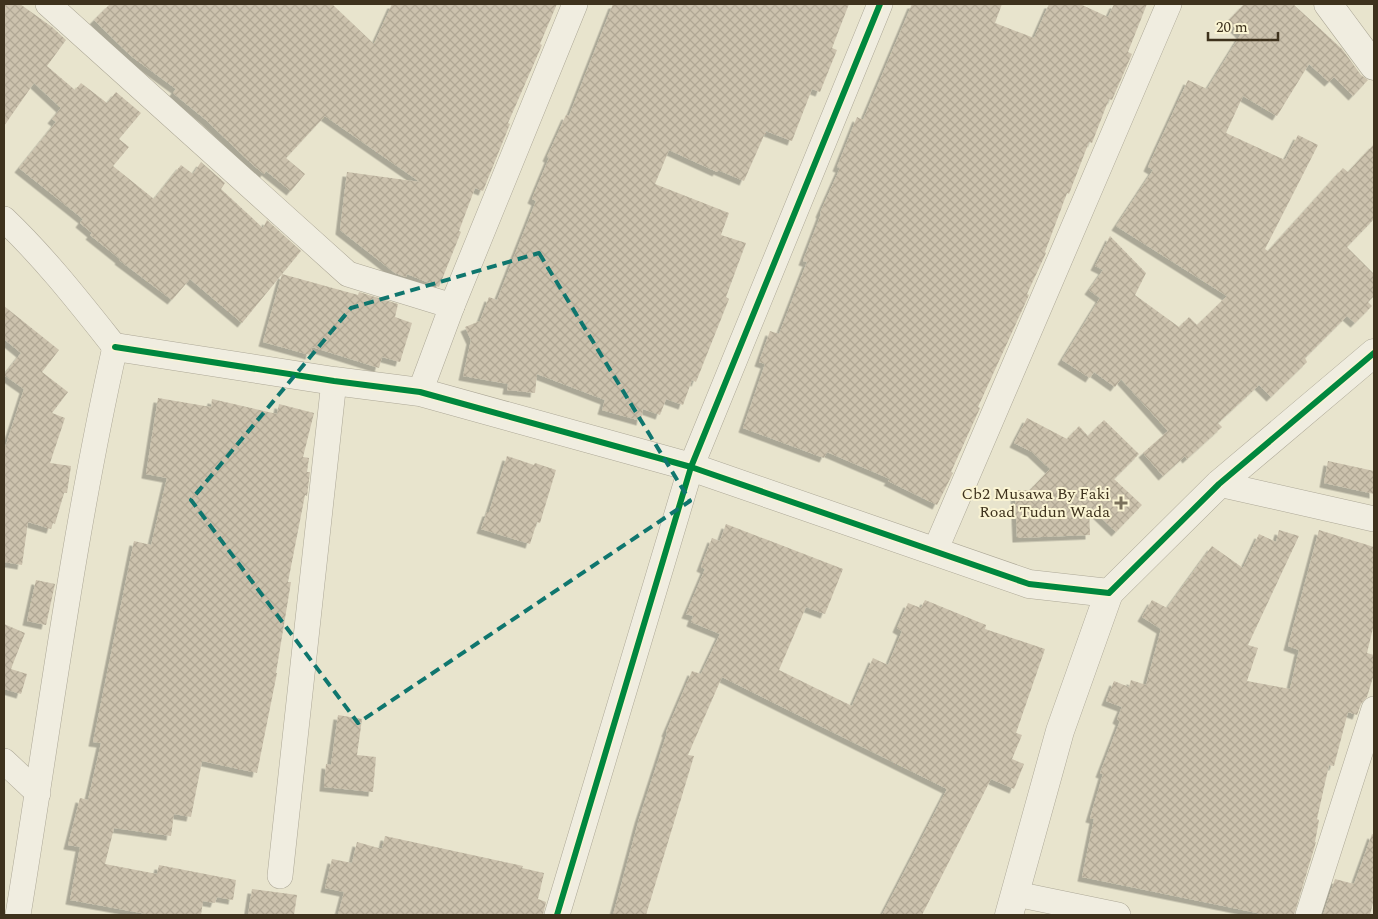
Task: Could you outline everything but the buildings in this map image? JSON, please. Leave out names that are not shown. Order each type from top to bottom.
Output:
[{"type":"street","points":[[48,4],[348,274],[452,306]]},
{"type":"street","points":[[420,392],[452,306],[575,4]]},
{"type":"street","points":[[557,915],[691,467],[880,4]]},
{"type":"street","points":[[935,551],[1168,4]]},
{"type":"street","points":[[1328,4],[1374,66]]},
{"type":"street","points":[[4,219],[64,284],[115,346],[334,381],[420,392],[691,467],[1029,584],[1109,593]]},
{"type":"street","points":[[18,915],[72,567],[102,403],[115,346]]},
{"type":"street","points":[[1118,915],[1012,905],[1060,731],[1109,593],[1219,484],[1374,353]]},
{"type":"street","points":[[280,876],[334,381]]},
{"type":"street","points":[[1219,484],[1374,520]]},
{"type":"street","points":[[1308,915],[1374,709]]},
{"type":"street","points":[[4,761],[38,793]]},
{"type":"highlighted area","points":[[539,253],[690,501],[358,723],[191,500],[351,308]]},
{"type":"cycle path","points":[[557,915],[691,467],[880,4]]},
{"type":"cycle path","points":[[115,347],[334,381],[420,392],[691,467],[1029,584],[1109,593],[1219,484],[1374,353]]},
{"type":"place","name":"Cb2 Musawa By Faki Road Tudun Wada","points":[[1121,503]]}]
